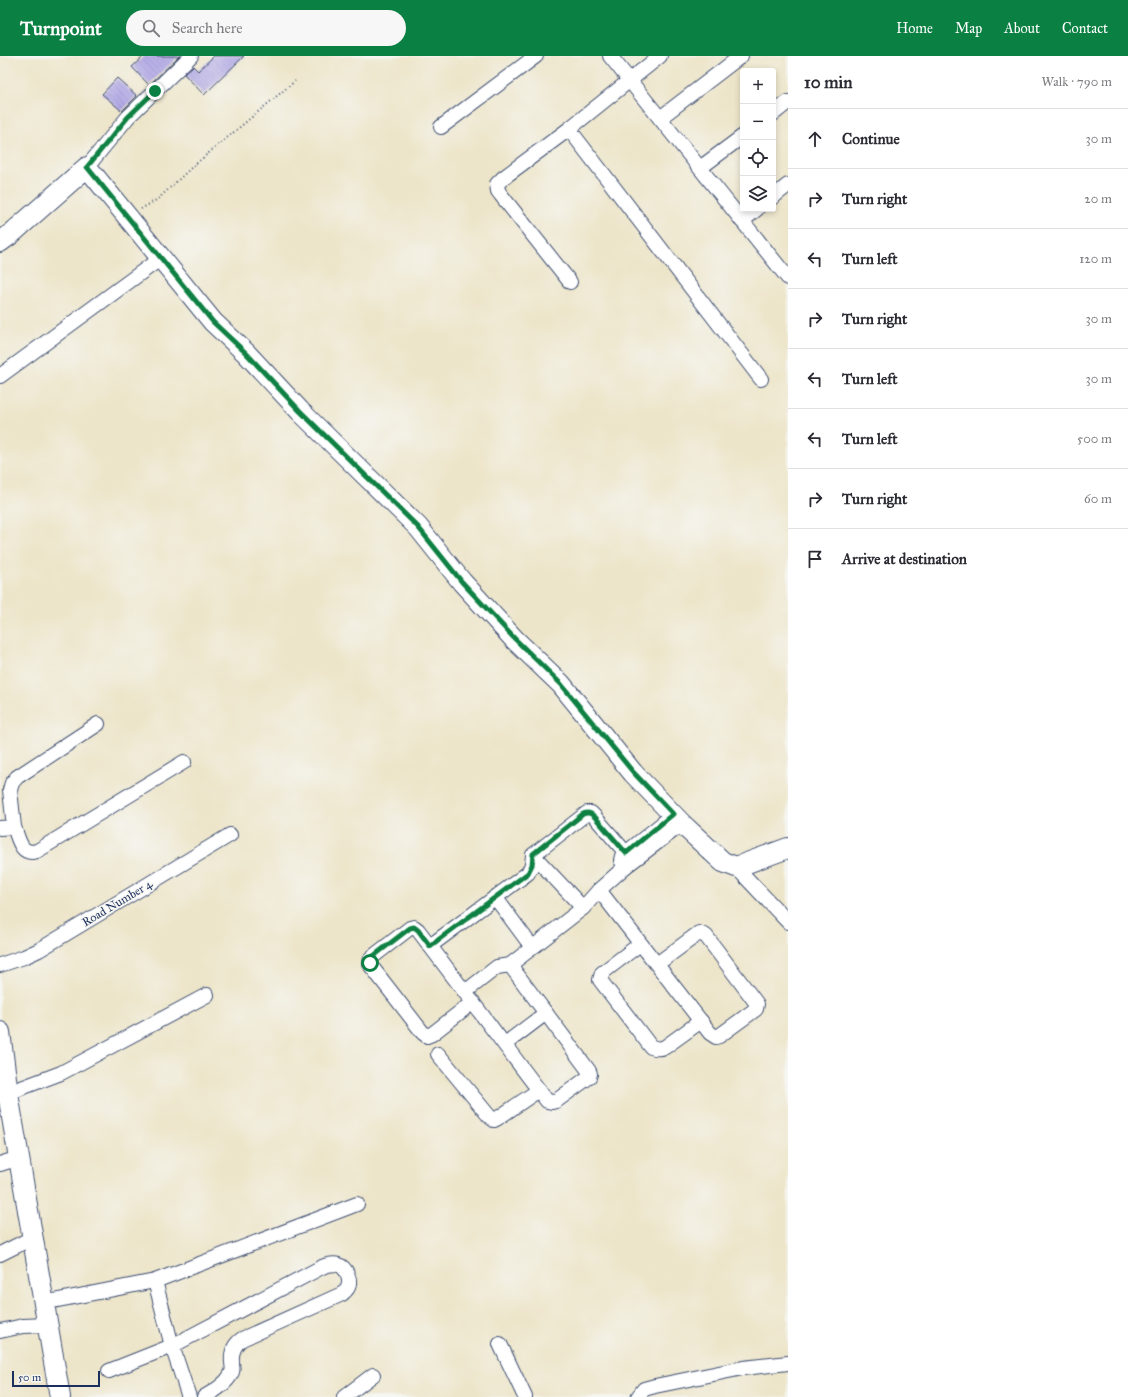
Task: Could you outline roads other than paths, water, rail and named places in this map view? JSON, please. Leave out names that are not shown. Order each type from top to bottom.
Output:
[{"type":"street","points":[[0,242],[87,167],[128,117],[191,56]]},
{"type":"street","points":[[441,127],[536,56]]},
{"type":"street","points":[[610,56],[788,278]]},
{"type":"street","points":[[570,282],[501,195],[497,187],[498,184],[503,178],[569,129],[660,56]]},
{"type":"street","points":[[660,118],[742,56]]},
{"type":"street","points":[[776,112],[788,102]]},
{"type":"street","points":[[569,129],[761,379]]},
{"type":"street","points":[[700,168],[740,138]]},
{"type":"street","points":[[87,167],[213,322],[246,353],[300,411],[418,527],[462,582],[514,638],[561,684],[633,772],[677,819],[723,862],[736,867],[788,922]]},
{"type":"street","points":[[776,195],[788,185]]},
{"type":"street","points":[[742,221],[753,212]]},
{"type":"street","points":[[0,376],[161,258]]},
{"type":"street","points":[[98,724],[17,777],[12,783],[10,790],[7,828],[25,851],[31,853],[37,851],[184,762]]},
{"type":"street","points":[[430,946],[528,873],[532,865],[533,854],[587,813],[591,813],[594,816],[626,859]]},
{"type":"street","points":[[510,965],[589,1071],[589,1077],[556,1101],[552,1102],[547,1100],[505,1044],[469,997],[430,946],[418,930],[414,927],[410,928],[371,958],[370,963],[422,1033],[427,1036],[432,1034],[469,997],[497,966],[510,965],[583,908],[626,859],[677,819]]},
{"type":"street","name":"Road Number 4","points":[[0,965],[24,958],[39,950],[230,835]]},
{"type":"street","points":[[736,867],[788,848]]},
{"type":"street","points":[[533,854],[583,908]]},
{"type":"street","points":[[599,890],[710,1033],[716,1037],[719,1036],[756,1009],[757,1004],[706,936],[702,933],[699,933],[657,964]]},
{"type":"street","points":[[495,897],[532,947]]},
{"type":"street","points":[[640,944],[602,973],[600,980],[651,1047],[655,1049],[665,1047],[700,1021]]},
{"type":"street","points":[[4,1095],[61,1073],[207,995]]},
{"type":"street","points":[[505,1044],[546,1013]]},
{"type":"street","points":[[0,1032],[4,1095],[19,1158],[60,1397]]},
{"type":"street","points":[[438,1054],[489,1116],[494,1120],[539,1090]]},
{"type":"street","points":[[0,1164],[19,1158]]},
{"type":"street","points":[[43,1303],[155,1281],[357,1204]]},
{"type":"street","points":[[0,1254],[32,1238]]},
{"type":"street","points":[[109,1371],[172,1346],[322,1267],[338,1264],[344,1268],[348,1275],[349,1285],[347,1290],[342,1294],[236,1343],[233,1352],[233,1369],[231,1374],[224,1382],[204,1397]]},
{"type":"street","points":[[155,1281],[172,1346],[189,1397]]},
{"type":"street","points":[[0,1331],[23,1326],[48,1325]]},
{"type":"street","points":[[500,1344],[525,1397]]},
{"type":"street","points":[[638,1397],[644,1389],[655,1386],[743,1368],[788,1363]]},
{"type":"street","points":[[344,1397],[374,1375]]}]
